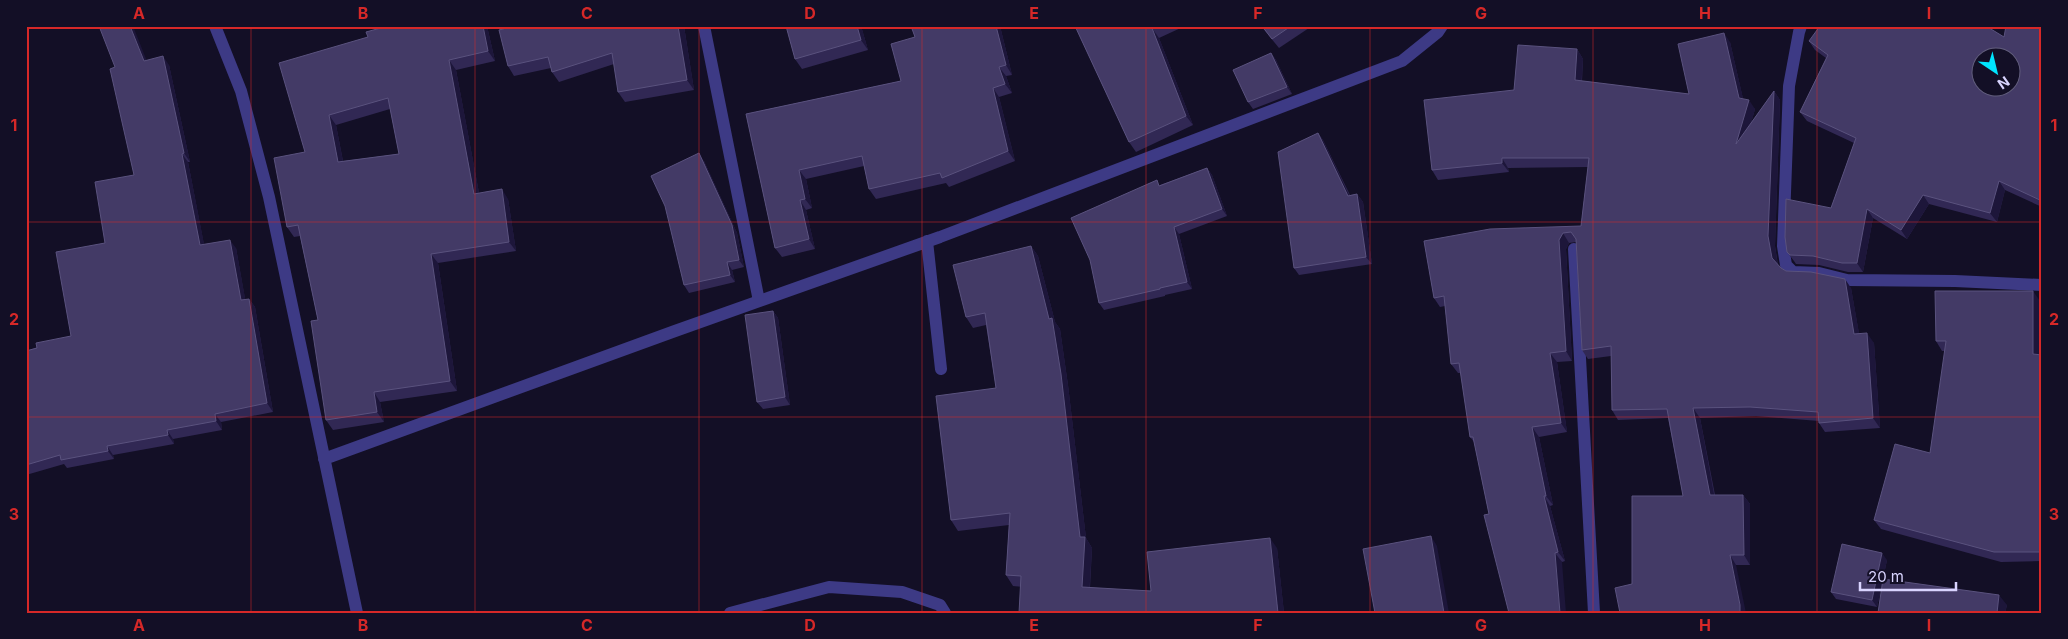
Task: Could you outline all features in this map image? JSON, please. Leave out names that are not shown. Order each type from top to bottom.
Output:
[{"type":"street","points":[[215,26],[241,90],[269,197],[357,613]]},
{"type":"street","points":[[704,26],[759,301]]},
{"type":"street","points":[[324,459],[927,241],[1402,61],[1438,32],[1442,26]]},
{"type":"street","points":[[1801,26],[1798,32],[1789,86],[1783,246],[1786,265],[1793,272],[1819,273],[1847,280],[1955,281],[2042,285]]},
{"type":"street","points":[[927,241],[941,369]]},
{"type":"street","points":[[1574,249],[1594,613]]},
{"type":"street","points":[[730,613],[829,587],[902,592],[940,605],[945,613]]},
{"type":"building","points":[[99,26],[130,26],[144,61],[163,56],[184,153],[182,154],[200,245],[230,240],[241,300],[249,299],[267,403],[215,414],[216,421],[167,430],[168,435],[107,446],[108,451],[61,460],[60,455],[26,465],[26,351],[37,348],[36,343],[71,336],[56,252],[105,243],[95,182],[134,175],[110,69],[115,67]]},
{"type":"building","points":[[388,26],[483,26],[488,51],[449,60],[474,194],[502,189],[509,242],[431,254],[450,381],[374,392],[377,412],[326,420],[311,321],[318,320],[298,225],[287,227],[274,158],[305,152],[279,63],[368,37],[366,32]],"holes":[[[388,98],[399,154],[338,162],[329,115]]]},
{"type":"building","points":[[514,26],[678,26],[687,80],[618,92],[612,53],[552,72],[548,57],[508,66],[499,30]]},
{"type":"building","points":[[786,26],[857,26],[861,40],[795,59]]},
{"type":"building","points":[[911,26],[996,26],[1006,65],[999,67],[1005,84],[993,88],[1008,151],[942,178],[940,173],[869,189],[862,156],[799,170],[805,199],[800,200],[809,239],[775,248],[746,114],[901,81],[891,44],[915,37]]},
{"type":"building","points":[[1075,26],[1156,26],[1152,28],[1186,116],[1129,142]]},
{"type":"building","points":[[1262,26],[1291,26],[1272,39]]},
{"type":"building","points":[[1820,26],[1986,26],[2004,37],[2006,26],[2042,26],[2042,201],[1999,181],[1990,213],[1923,195],[1901,230],[1867,209],[1857,263],[1842,263],[1813,256],[1790,255],[1787,252],[1785,237],[1786,199],[1831,208],[1856,138],[1800,112],[1828,55],[1809,41]]},
{"type":"building","points":[[1724,33],[1739,98],[1749,100],[1736,144],[1774,91],[1768,236],[1772,258],[1786,271],[1811,272],[1845,279],[1854,334],[1867,333],[1873,418],[1819,423],[1818,412],[1750,407],[1693,408],[1710,495],[1743,495],[1744,555],[1730,555],[1740,613],[1620,613],[1615,588],[1632,584],[1632,496],[1683,496],[1667,409],[1612,410],[1611,346],[1582,350],[1576,239],[1571,232],[1563,233],[1559,240],[1566,351],[1550,353],[1561,423],[1532,427],[1546,496],[1544,496],[1558,552],[1555,553],[1560,613],[1509,613],[1484,515],[1489,514],[1473,437],[1470,437],[1459,363],[1451,364],[1444,296],[1434,298],[1424,241],[1490,229],[1581,226],[1589,158],[1502,158],[1502,163],[1432,170],[1424,100],[1514,90],[1518,45],[1577,49],[1575,80],[1689,94],[1678,44]]},
{"type":"building","points":[[1271,53],[1287,87],[1248,102],[1233,70]]},
{"type":"building","points":[[1318,133],[1348,196],[1357,194],[1366,257],[1294,268],[1278,152]]},
{"type":"building","points":[[699,153],[732,225],[739,260],[727,262],[730,275],[684,285],[665,206],[651,176]]},
{"type":"building","points":[[1207,168],[1222,209],[1174,227],[1187,282],[1099,303],[1090,260],[1071,218],[1157,180],[1159,186]]},
{"type":"building","points":[[1031,246],[1049,319],[1052,318],[1061,374],[1080,537],[1085,537],[1082,587],[1151,591],[1147,552],[1270,538],[1278,613],[1019,613],[1021,576],[1006,575],[1010,513],[951,520],[936,396],[996,388],[985,313],[966,317],[953,265]]},
{"type":"building","points":[[1935,291],[2033,291],[2033,354],[2042,355],[2042,552],[1994,552],[1874,520],[1895,444],[1930,453],[1946,341],[1936,341]]},
{"type":"building","points":[[773,311],[785,397],[757,402],[745,315]]},
{"type":"building","points":[[1431,536],[1444,613],[1375,613],[1363,549]]},
{"type":"building","points":[[1842,544],[1882,553],[1872,600],[1831,592]]},
{"type":"building","points":[[1883,579],[1999,595],[1997,613],[1878,613]]}]
